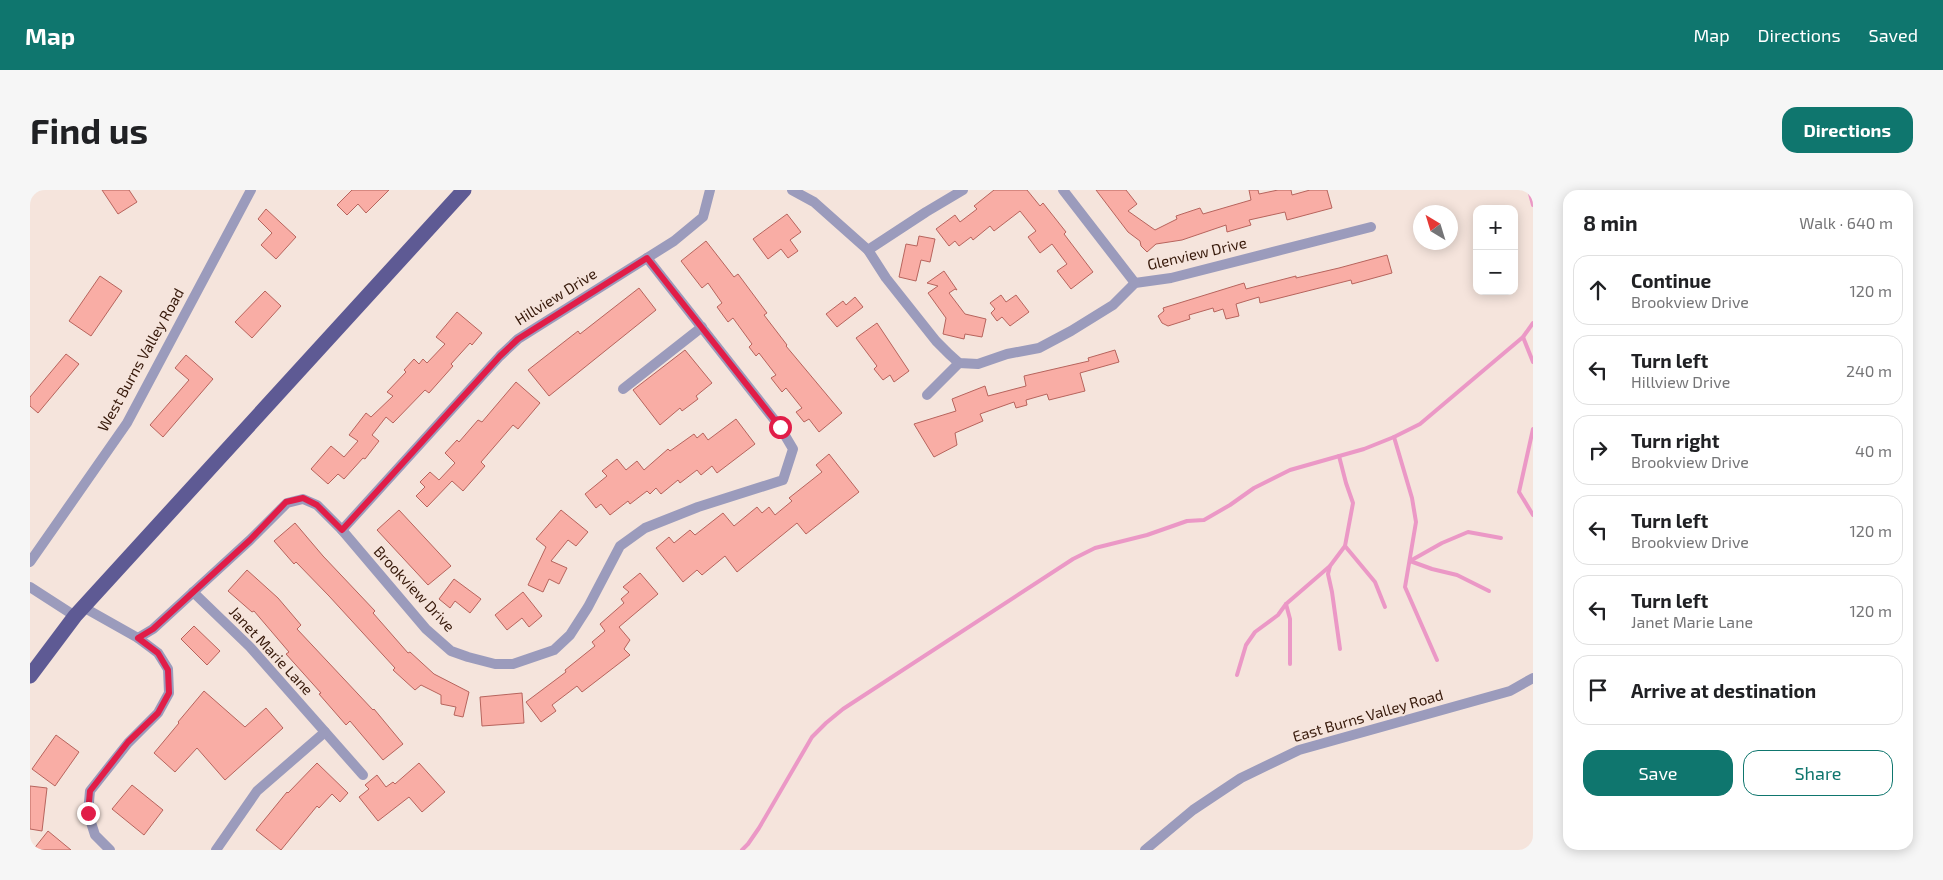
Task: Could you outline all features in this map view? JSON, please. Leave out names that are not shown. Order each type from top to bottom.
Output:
[{"type":"main road","points":[[30,676],[79,611],[464,190]]},
{"type":"street","name":"West Burns Valley Road","points":[[30,562],[127,423],[251,190]]},
{"type":"street","name":"Hillview Drive","points":[[342,530],[500,356],[518,339],[674,241],[702,217],[710,190]]},
{"type":"street","points":[[792,190],[814,202],[868,250],[886,278],[936,341],[959,363],[927,395]]},
{"type":"street","points":[[868,250],[963,190]]},
{"type":"street","points":[[1063,190],[1135,283]]},
{"type":"street","name":"Glenview Drive","points":[[959,363],[978,364],[1007,354],[1039,348],[1113,305],[1135,283],[1171,278],[1371,227]]},
{"type":"street","name":"Brookview Drive","points":[[138,638],[153,629],[194,592],[250,540],[286,502],[303,498],[317,505],[342,530],[426,629],[451,651],[495,664],[513,664],[554,650],[570,634],[620,546],[645,528],[698,507],[783,480],[793,449],[780,427],[647,258]]},
{"type":"street","points":[[623,389],[702,327]]},
{"type":"street","points":[[30,587],[138,638],[158,653],[168,670],[169,693],[158,713],[128,742],[90,791],[88,813],[95,835],[110,850]]},
{"type":"street","name":"Janet Marie Lane","points":[[194,592],[250,647],[363,775]]},
{"type":"street","name":"East Burns Valley Road","points":[[1145,850],[1193,810],[1241,778],[1299,750],[1510,691],[1533,678]]},
{"type":"street","points":[[216,850],[257,791],[325,732]]},
{"type":"building","points":[[102,190],[129,190],[137,202],[118,214]]},
{"type":"building","points":[[352,190],[389,190],[366,213],[358,204],[347,215],[337,205]]},
{"type":"building","points":[[994,190],[1027,190],[1040,206],[1043,203],[1066,232],[1064,234],[1093,272],[1071,289],[1057,271],[1067,264],[1052,244],[1040,253],[1028,237],[1036,231],[1020,211],[994,231],[990,226],[973,240],[971,237],[959,246],[955,241],[949,246],[936,229],[955,215],[960,222],[977,209],[974,206]]},
{"type":"building","points":[[1096,190],[1126,190],[1137,204],[1128,211],[1155,230],[1177,219],[1176,216],[1200,208],[1203,214],[1251,200],[1249,190],[1258,190],[1259,194],[1278,190],[1291,190],[1292,195],[1310,190],[1327,190],[1332,208],[1287,220],[1285,212],[1249,220],[1251,225],[1227,232],[1226,225],[1182,240],[1156,244],[1147,252],[1141,246],[1140,241],[1128,232]]},
{"type":"building","points":[[266,209],[296,237],[276,259],[261,245],[272,233],[258,219]]},
{"type":"building","points":[[787,214],[801,232],[790,240],[798,251],[788,258],[781,249],[768,259],[753,239]]},
{"type":"building","points":[[919,236],[935,239],[930,262],[921,260],[916,281],[899,277],[906,244],[917,246]]},
{"type":"building","points":[[706,241],[734,277],[738,274],[767,313],[764,315],[786,346],[842,413],[819,432],[809,419],[804,422],[796,412],[802,408],[786,388],[782,392],[771,378],[776,375],[759,353],[756,356],[749,347],[752,344],[733,318],[728,322],[717,307],[722,303],[708,283],[702,288],[681,261]]},
{"type":"building","points":[[1387,255],[1392,273],[1352,284],[1351,280],[1260,303],[1259,297],[1236,304],[1239,316],[1226,319],[1223,309],[1214,312],[1213,308],[1189,315],[1190,319],[1168,326],[1162,323],[1158,316],[1164,311],[1163,308],[1244,283],[1246,289]]},
{"type":"building","points":[[944,271],[957,290],[955,289],[949,293],[965,314],[986,319],[982,337],[965,334],[964,339],[943,334],[946,318],[928,293],[938,286],[927,283]]},
{"type":"building","points":[[100,276],[122,291],[91,336],[69,321]]},
{"type":"building","points":[[639,288],[656,310],[549,396],[528,370],[578,331],[580,334]]},
{"type":"building","points":[[265,291],[281,306],[252,338],[235,322]]},
{"type":"building","points":[[1001,295],[1006,302],[1016,295],[1029,312],[1010,326],[1002,317],[997,321],[991,313],[995,309],[990,303]]},
{"type":"building","points":[[855,297],[863,307],[837,327],[826,314],[843,301],[846,305]]},
{"type":"building","points":[[457,312],[482,333],[451,364],[453,366],[429,393],[425,390],[393,423],[386,417],[372,435],[379,441],[365,459],[363,458],[344,479],[338,474],[328,484],[311,469],[331,446],[344,457],[358,441],[349,435],[366,413],[371,417],[393,396],[387,392],[406,372],[404,370],[414,359],[419,364],[423,359],[427,363],[445,344],[436,337]]},
{"type":"building","points":[[877,323],[909,371],[894,382],[890,375],[883,380],[874,369],[877,366],[856,338]]},
{"type":"building","points":[[685,350],[712,383],[696,396],[698,399],[682,411],[680,408],[660,425],[633,390]]},
{"type":"building","points":[[1115,350],[1119,362],[1080,373],[1085,391],[1049,400],[1047,394],[1026,400],[1027,405],[1016,408],[1014,402],[980,414],[983,421],[955,433],[957,445],[934,457],[914,424],[956,411],[952,399],[985,386],[988,396],[1026,386],[1024,376],[1089,361],[1088,358]]},
{"type":"building","points":[[66,354],[79,364],[38,413],[30,406],[30,397]]},
{"type":"building","points":[[186,355],[213,379],[163,437],[150,425],[189,380],[175,368]]},
{"type":"building","points":[[516,382],[540,403],[518,429],[513,425],[481,462],[485,466],[463,491],[452,481],[427,507],[416,496],[425,487],[420,482],[430,472],[439,480],[455,463],[445,453],[457,440],[459,442],[478,420],[482,422]]},
{"type":"building","points":[[736,419],[755,444],[717,473],[712,466],[701,475],[697,470],[680,483],[678,480],[661,494],[656,488],[650,494],[647,491],[630,504],[628,501],[610,515],[601,504],[596,508],[585,494],[607,476],[602,471],[617,459],[626,470],[637,461],[644,470],[668,449],[670,451],[694,434],[697,438],[703,433],[708,440]]},
{"type":"building","points":[[829,454],[859,492],[806,534],[797,523],[737,572],[725,556],[702,575],[697,570],[683,582],[656,548],[669,537],[674,543],[690,530],[695,535],[723,513],[734,526],[757,507],[762,513],[769,507],[775,515],[792,501],[789,498],[822,472],[816,465]]},
{"type":"building","points":[[399,510],[451,566],[428,585],[377,530]]},
{"type":"building","points":[[561,510],[588,532],[576,546],[568,540],[551,561],[567,568],[559,584],[549,579],[543,592],[528,585],[546,547],[536,539]]},
{"type":"building","points":[[295,523],[375,611],[373,613],[408,653],[410,652],[434,674],[469,692],[463,717],[454,715],[456,707],[441,704],[441,695],[421,685],[415,690],[393,670],[395,668],[329,596],[296,562],[294,564],[274,541]]},
{"type":"building","points":[[247,570],[278,598],[301,625],[297,629],[374,709],[403,744],[383,760],[350,721],[346,725],[319,694],[321,693],[286,654],[289,652],[254,611],[252,612],[228,591]]},
{"type":"building","points":[[640,573],[658,594],[619,627],[630,640],[624,649],[630,655],[582,692],[577,686],[552,705],[556,711],[541,722],[526,702],[566,672],[565,670],[595,646],[592,642],[605,631],[600,624],[624,603],[621,599],[629,592],[623,587]]},
{"type":"building","points":[[454,579],[481,599],[470,613],[455,601],[450,608],[439,599]]},
{"type":"building","points":[[523,592],[542,616],[529,627],[522,618],[507,630],[495,615]]},
{"type":"building","points":[[194,626],[220,651],[207,665],[181,639]]},
{"type":"building","points":[[204,691],[245,727],[266,708],[283,728],[225,780],[197,748],[175,772],[154,753]]},
{"type":"building","points":[[522,693],[524,723],[482,726],[480,697]]},
{"type":"building","points":[[56,735],[79,752],[55,786],[32,769]]},
{"type":"building","points":[[317,763],[348,793],[340,802],[332,794],[319,808],[317,806],[281,850],[256,830],[287,792]]},
{"type":"building","points":[[419,763],[445,792],[422,812],[409,797],[378,821],[359,797],[369,789],[365,785],[377,775],[386,787],[393,782],[395,784]]},
{"type":"building","points":[[132,785],[163,810],[144,835],[112,809]]},
{"type":"building","points":[[30,786],[47,788],[42,831],[30,829]]},
{"type":"building","points":[[48,831],[71,850],[33,850]]},
{"type":"waterway","points":[[1529,190],[1533,205]]},
{"type":"waterway","points":[[742,850],[759,828],[812,737],[843,709],[1073,559],[1095,548],[1147,535],[1187,521],[1204,520],[1254,488],[1290,470],[1364,449],[1420,424],[1523,337],[1533,323]]},
{"type":"waterway","points":[[1523,337],[1533,362]]},
{"type":"waterway","points":[[1533,429],[1519,492],[1533,515]]},
{"type":"waterway","points":[[1394,437],[1412,498],[1416,522],[1405,587],[1437,660]]},
{"type":"waterway","points":[[1237,675],[1246,645],[1255,632],[1278,615],[1286,604],[1330,566],[1345,546],[1353,503],[1339,456]]},
{"type":"waterway","points":[[1410,561],[1442,543],[1468,532],[1501,538]]},
{"type":"waterway","points":[[1345,546],[1375,582],[1385,607]]},
{"type":"waterway","points":[[1410,561],[1457,575],[1489,591]]},
{"type":"waterway","points":[[1330,566],[1328,574],[1340,649]]},
{"type":"waterway","points":[[1286,604],[1290,619],[1290,664]]},
{"type":"route","points":[[88,813],[90,791],[128,742],[158,713],[169,693],[168,670],[158,653],[138,638],[153,629],[250,540],[286,502],[303,498],[317,505],[342,530],[500,356],[518,339],[647,258],[780,427]]}]
